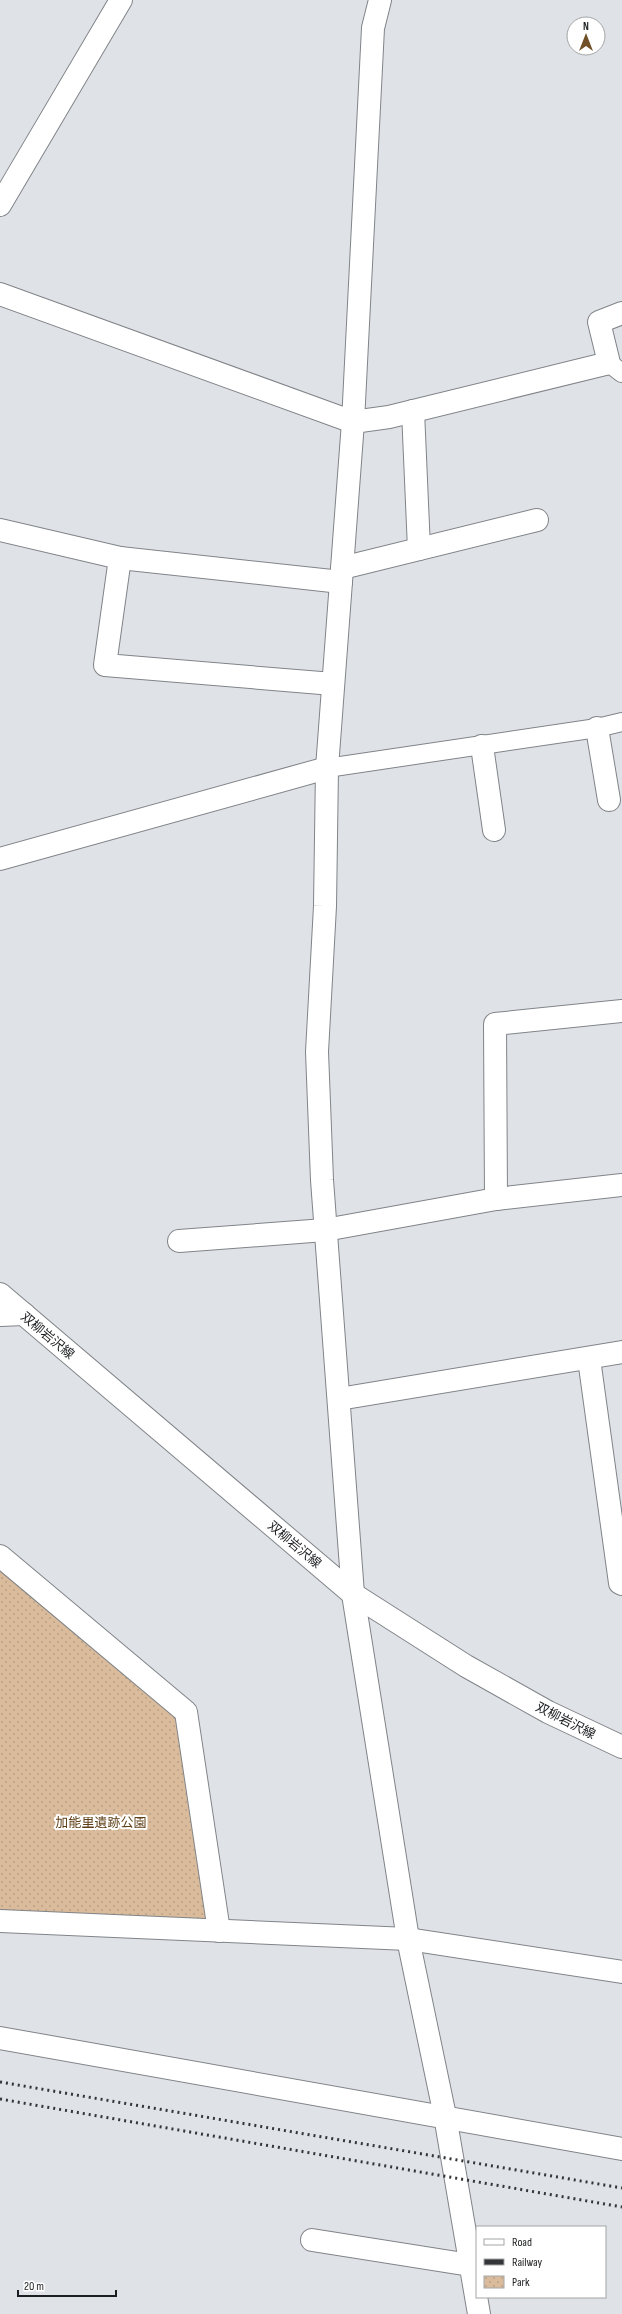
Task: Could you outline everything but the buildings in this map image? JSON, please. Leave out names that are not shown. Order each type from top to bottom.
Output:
[{"type":"street","points":[[0,205],[121,0]]},
{"type":"street","points":[[380,0],[373,28],[353,422],[327,768],[324,906],[318,1052],[325,1230],[353,1594],[408,1939],[445,2116],[476,2294]]},
{"type":"street","points":[[0,294],[353,422],[413,411],[616,368],[599,322],[622,313]]},
{"type":"street","points":[[413,411],[419,549]]},
{"type":"street","points":[[0,530],[120,558],[342,575],[419,549],[537,520]]},
{"type":"street","points":[[120,558],[105,665],[333,684]]},
{"type":"street","points":[[597,728],[609,800]]},
{"type":"street","points":[[482,746],[494,830]]},
{"type":"street","points":[[0,859],[327,768]]},
{"type":"street","points":[[496,1199],[495,1024],[622,1011]]},
{"type":"street","points":[[179,1242],[325,1230],[496,1199],[622,1185]]},
{"type":"street","name":"双柳岩沢線","points":[[0,1294],[353,1594],[466,1666],[548,1712],[622,1747]]},
{"type":"street","points":[[0,1315],[24,1314]]},
{"type":"street","points":[[339,1399],[589,1359],[622,1352]]},
{"type":"street","points":[[589,1359],[620,1583],[622,1584]]},
{"type":"street","points":[[0,1556],[186,1712],[219,1930]]},
{"type":"street","points":[[0,1921],[408,1939],[622,1972]]},
{"type":"street","points":[[0,2038],[445,2116],[622,2149]]},
{"type":"street","points":[[312,2240],[470,2265]]},
{"type":"street","points":[[477,2298],[480,2314]]},
{"type":"lane","points":[[327,768],[482,746],[597,728],[622,722]]},
{"type":"green space","name":"加能里遺跡公園","points":[[0,1556],[186,1712],[219,1931],[0,1921]]},
{"type":"railway","points":[[0,2082],[622,2188]]},
{"type":"railway","points":[[0,2099],[622,2207]]}]
